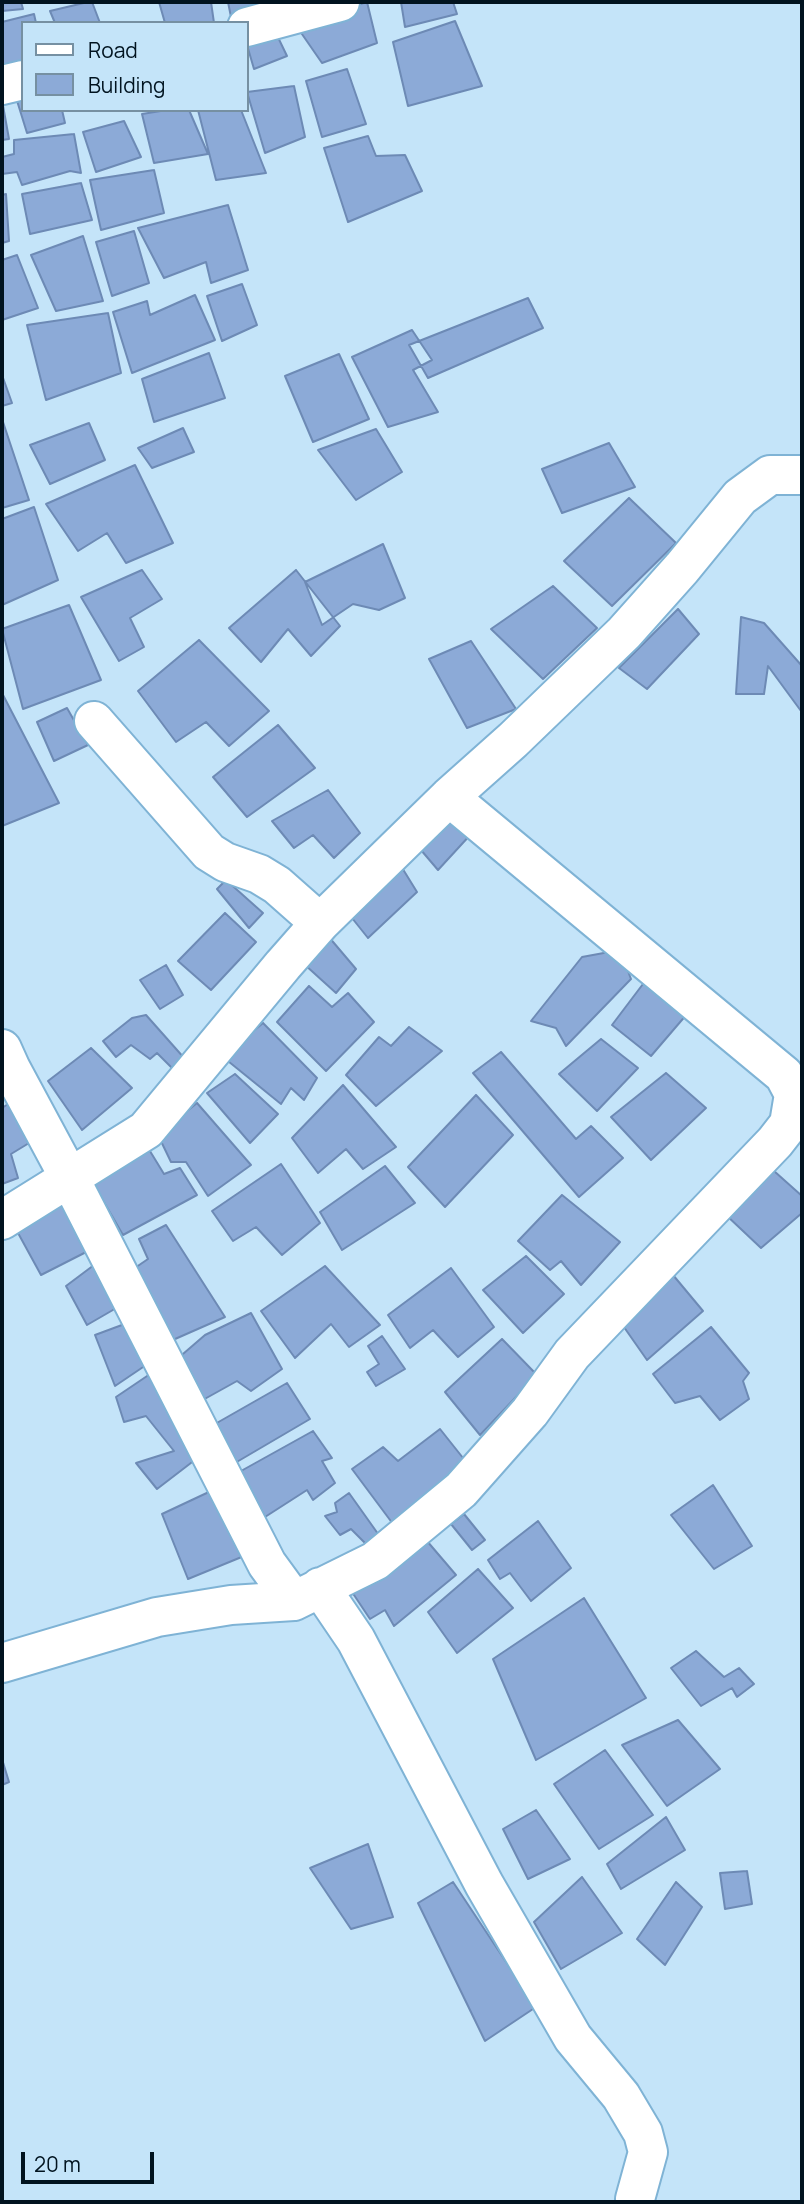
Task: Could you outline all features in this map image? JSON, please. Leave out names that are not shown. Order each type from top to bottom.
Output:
[{"type":"street","points":[[248,27],[340,2]]},
{"type":"street","points":[[2,85],[21,80]]},
{"type":"street","points":[[2,1220],[146,1130],[320,923],[449,797],[513,740],[624,633],[740,497],[770,475],[802,475]]},
{"type":"street","points":[[94,721],[209,852],[277,885],[320,923]]},
{"type":"street","points":[[2,1663],[158,1617],[307,1594],[375,1561],[461,1490],[530,1412],[572,1354],[789,1125],[794,1094],[784,1075],[449,797]]},
{"type":"street","points":[[2,1049],[267,1564],[307,1594],[356,1640],[484,1884],[573,2038],[621,2096],[643,2133],[648,2152],[635,2199]]},
{"type":"building","points":[[2,2],[21,2],[23,9],[2,11]]},
{"type":"building","points":[[92,2],[99,21],[54,21],[50,11]]},
{"type":"building","points":[[159,2],[211,2],[214,21],[164,21]]},
{"type":"building","points":[[228,2],[273,2],[274,9],[231,17]]},
{"type":"building","points":[[367,2],[377,43],[322,63],[295,24]]},
{"type":"building","points":[[401,2],[453,2],[457,14],[405,27]]},
{"type":"building","points":[[34,14],[36,21],[21,21],[21,67],[2,71],[2,22]]},
{"type":"building","points":[[455,21],[482,86],[408,106],[393,42]]},
{"type":"building","points":[[273,27],[287,56],[254,69],[248,44]]},
{"type":"building","points":[[347,69],[366,124],[322,137],[306,81]]},
{"type":"building","points":[[294,86],[305,137],[265,153],[248,92]]},
{"type":"building","points":[[21,89],[21,112],[62,112],[65,123],[27,133],[14,91]]},
{"type":"building","points":[[2,100],[9,139],[2,140]]},
{"type":"building","points":[[190,112],[208,154],[154,163],[142,114]]},
{"type":"building","points":[[199,112],[242,112],[266,173],[216,180]]},
{"type":"building","points":[[124,121],[141,157],[96,172],[83,132]]},
{"type":"building","points":[[74,134],[81,173],[70,171],[22,185],[17,172],[2,174],[2,157],[14,154],[14,140]]},
{"type":"building","points":[[368,136],[376,156],[405,155],[422,191],[348,222],[324,148]]},
{"type":"building","points":[[154,170],[164,213],[101,230],[90,180]]},
{"type":"building","points":[[81,183],[92,220],[30,234],[22,194]]},
{"type":"building","points":[[6,194],[9,241],[2,243],[2,195]]},
{"type":"building","points":[[228,205],[248,270],[211,283],[206,262],[164,278],[138,228]]},
{"type":"building","points":[[134,231],[149,283],[112,296],[96,242]]},
{"type":"building","points":[[83,236],[103,301],[56,311],[31,255]]},
{"type":"building","points":[[17,255],[38,308],[2,320],[2,260]]},
{"type":"building","points":[[242,284],[257,325],[222,341],[207,296]]},
{"type":"building","points":[[195,295],[215,340],[132,373],[113,312],[147,301],[150,315]]},
{"type":"building","points":[[528,298],[543,328],[428,378],[409,345]]},
{"type":"building","points":[[108,313],[121,373],[46,400],[27,325]]},
{"type":"building","points":[[412,330],[432,360],[413,370],[438,412],[388,427],[352,357]]},
{"type":"building","points":[[209,353],[225,398],[154,422],[142,379]]},
{"type":"building","points":[[339,354],[369,419],[313,442],[285,376]]},
{"type":"building","points":[[2,375],[12,403],[2,406]]},
{"type":"building","points":[[2,419],[29,500],[2,508]]},
{"type":"building","points":[[89,423],[105,460],[50,484],[30,445]]},
{"type":"building","points":[[183,428],[194,452],[152,468],[138,448]]},
{"type":"building","points":[[376,429],[402,472],[356,500],[318,450]]},
{"type":"building","points":[[609,443],[635,487],[562,513],[542,469]]},
{"type":"building","points":[[135,465],[173,543],[126,563],[107,533],[78,551],[46,504]]},
{"type":"building","points":[[629,498],[676,543],[612,606],[564,561]]},
{"type":"building","points":[[34,507],[58,580],[2,605],[2,519]]},
{"type":"building","points":[[383,544],[405,598],[379,610],[353,604],[322,625],[305,582]]},
{"type":"building","points":[[142,570],[162,599],[130,618],[144,647],[119,661],[81,597]]},
{"type":"building","points":[[296,570],[340,626],[311,656],[288,629],[261,662],[229,628]]},
{"type":"building","points":[[553,586],[597,628],[543,679],[491,629]]},
{"type":"building","points":[[69,605],[101,680],[23,709],[2,629]]},
{"type":"building","points":[[678,609],[699,634],[647,689],[619,668]]},
{"type":"building","points":[[741,617],[764,623],[802,666],[801,711],[768,666],[764,694],[736,694]]},
{"type":"building","points":[[199,640],[269,711],[229,746],[206,722],[176,742],[138,691]]},
{"type":"building","points":[[471,641],[516,709],[467,728],[429,659]]},
{"type":"building","points":[[2,693],[59,803],[2,826]]},
{"type":"building","points":[[67,708],[88,745],[54,761],[37,722]]},
{"type":"building","points":[[278,725],[315,768],[247,817],[213,777]]},
{"type":"building","points":[[328,790],[360,833],[334,858],[313,835],[294,848],[272,821]]},
{"type":"building","points":[[445,807],[472,833],[438,870],[415,843]]},
{"type":"building","points":[[396,858],[417,892],[368,938],[344,908]]},
{"type":"building","points":[[226,880],[263,913],[249,928],[217,889]]},
{"type":"building","points":[[225,913],[256,942],[211,990],[178,961]]},
{"type":"building","points":[[328,936],[356,969],[336,993],[304,964]]},
{"type":"building","points":[[620,950],[631,979],[566,1046],[556,1028],[531,1021],[582,957]]},
{"type":"building","points":[[166,965],[183,995],[160,1009],[140,980]]},
{"type":"building","points":[[646,980],[687,1014],[651,1056],[612,1025]]},
{"type":"building","points":[[309,986],[332,1007],[348,993],[374,1022],[326,1071],[277,1022]]},
{"type":"building","points":[[146,1015],[185,1059],[177,1073],[157,1053],[150,1059],[131,1045],[116,1057],[103,1041],[132,1018]]},
{"type":"building","points":[[263,1023],[317,1078],[304,1100],[291,1088],[281,1104],[223,1057]]},
{"type":"building","points":[[409,1027],[442,1051],[376,1106],[346,1075],[379,1037],[391,1046]]},
{"type":"building","points":[[601,1039],[638,1068],[597,1111],[559,1074]]},
{"type":"building","points":[[91,1048],[132,1088],[82,1130],[48,1081]]},
{"type":"building","points":[[501,1052],[576,1139],[591,1126],[623,1158],[579,1197],[473,1073]]},
{"type":"building","points":[[666,1073],[706,1108],[651,1160],[611,1117]]},
{"type":"building","points":[[235,1074],[278,1114],[250,1143],[207,1093]]},
{"type":"building","points":[[343,1085],[396,1147],[363,1169],[346,1149],[318,1173],[292,1138]]},
{"type":"building","points":[[476,1095],[513,1135],[445,1207],[408,1167]]},
{"type":"building","points":[[11,1102],[34,1140],[11,1154],[18,1178],[2,1184],[2,1108]]},
{"type":"building","points":[[197,1103],[251,1165],[208,1196],[186,1162],[171,1162],[158,1135]]},
{"type":"building","points":[[145,1143],[164,1174],[180,1168],[197,1195],[123,1235],[87,1173]]},
{"type":"building","points":[[281,1164],[320,1223],[282,1255],[256,1227],[233,1241],[212,1211]]},
{"type":"building","points":[[385,1166],[415,1203],[342,1250],[320,1212]]},
{"type":"building","points":[[774,1171],[802,1196],[802,1213],[761,1248],[725,1214]]},
{"type":"building","points":[[66,1191],[96,1247],[41,1275],[12,1222]]},
{"type":"building","points":[[562,1195],[620,1242],[581,1285],[561,1261],[550,1270],[518,1241]]},
{"type":"building","points":[[166,1225],[225,1317],[166,1343],[129,1272],[148,1259],[139,1239]]},
{"type":"building","points":[[526,1256],[564,1294],[523,1333],[483,1290]]},
{"type":"building","points":[[102,1259],[125,1303],[87,1325],[66,1286]]},
{"type":"building","points":[[325,1266],[380,1325],[349,1347],[331,1324],[295,1358],[261,1311]]},
{"type":"building","points":[[451,1268],[494,1327],[458,1357],[433,1330],[410,1348],[388,1315]]},
{"type":"building","points":[[668,1269],[703,1311],[647,1360],[619,1320]]},
{"type":"building","points":[[251,1313],[282,1369],[251,1391],[237,1381],[201,1401],[176,1360],[205,1335]]},
{"type":"building","points":[[130,1322],[152,1361],[115,1386],[95,1335]]},
{"type":"building","points":[[711,1327],[749,1373],[743,1381],[749,1399],[720,1420],[700,1396],[675,1403],[653,1374]]},
{"type":"building","points":[[382,1336],[405,1369],[376,1386],[367,1372],[379,1364],[368,1346]]},
{"type":"building","points":[[502,1339],[537,1375],[480,1435],[445,1392]]},
{"type":"building","points":[[156,1370],[200,1456],[157,1489],[136,1463],[174,1451],[146,1416],[124,1422],[116,1397]]},
{"type":"building","points":[[287,1383],[310,1419],[235,1463],[215,1424]]},
{"type":"building","points":[[440,1429],[467,1463],[393,1524],[352,1469],[383,1447],[398,1461]]},
{"type":"building","points":[[313,1431],[332,1458],[322,1461],[335,1483],[313,1500],[307,1490],[265,1517],[241,1471]]},
{"type":"building","points":[[713,1485],[752,1546],[714,1569],[671,1515]]},
{"type":"building","points":[[211,1491],[244,1556],[188,1579],[162,1514]]},
{"type":"building","points":[[349,1493],[381,1538],[368,1546],[351,1529],[340,1535],[325,1516],[337,1512],[335,1503]]},
{"type":"building","points":[[464,1514],[485,1540],[472,1550],[451,1524]]},
{"type":"building","points":[[538,1521],[571,1568],[531,1601],[510,1573],[500,1579],[488,1560]]},
{"type":"building","points":[[421,1534],[456,1575],[394,1626],[385,1610],[370,1619],[350,1589]]},
{"type":"building","points":[[478,1569],[513,1608],[457,1653],[428,1612]]},
{"type":"building","points":[[584,1598],[646,1698],[536,1760],[493,1659]]},
{"type":"building","points":[[696,1651],[724,1677],[739,1668],[754,1684],[737,1697],[732,1688],[701,1706],[671,1668]]},
{"type":"building","points":[[678,1720],[720,1769],[667,1806],[622,1745]]},
{"type":"building","points":[[605,1750],[653,1815],[599,1849],[554,1784]]},
{"type":"building","points":[[2,1759],[9,1782],[2,1785]]},
{"type":"building","points":[[536,1810],[570,1859],[528,1879],[503,1829]]},
{"type":"building","points":[[666,1817],[685,1850],[621,1889],[607,1864]]},
{"type":"building","points":[[368,1844],[393,1917],[351,1929],[310,1868]]},
{"type":"building","points":[[747,1871],[752,1904],[725,1909],[720,1873]]},
{"type":"building","points":[[582,1877],[622,1933],[561,1969],[534,1922]]},
{"type":"building","points":[[453,1882],[536,2007],[485,2041],[418,1903]]},
{"type":"building","points":[[676,1882],[702,1907],[665,1965],[637,1939]]}]
